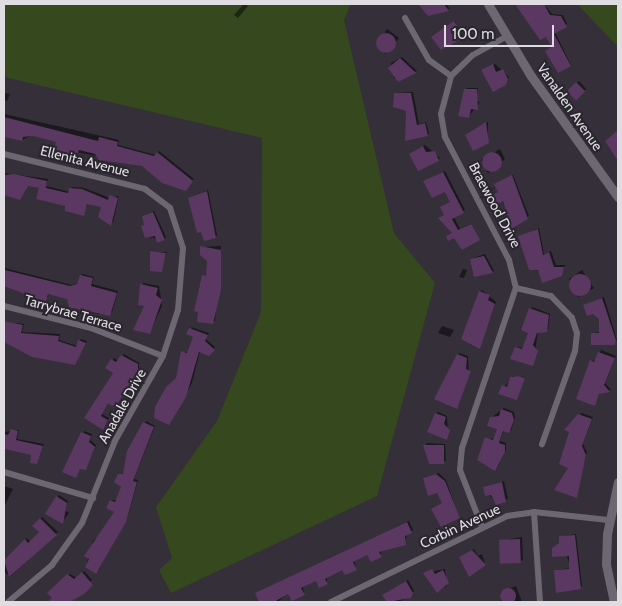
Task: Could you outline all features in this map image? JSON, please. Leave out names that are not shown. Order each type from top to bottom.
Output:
[{"type":"main road","name":"Vanalden Avenue","points":[[488,4],[507,36],[618,197]]},
{"type":"main road","points":[[614,602],[606,564],[609,520],[618,482]]},
{"type":"street","points":[[405,18],[429,60],[450,76],[474,55],[507,36]]},
{"type":"street","name":"Braewood Drive","points":[[450,76],[441,114],[445,137],[509,260],[516,288]]},
{"type":"street","name":"Ellenita Avenue","points":[[4,154],[130,184],[159,198]]},
{"type":"street","name":"Anadale Drive","points":[[8,602],[68,545],[93,498],[124,424],[163,356],[178,310],[183,248],[179,226],[159,198]]},
{"type":"street","points":[[482,527],[460,470],[462,448],[516,288],[551,296],[572,318],[577,333],[576,351],[542,444]]},
{"type":"street","name":"Tarrybrae Terrace","points":[[4,306],[91,328],[163,356]]},
{"type":"street","points":[[4,472],[93,498]]},
{"type":"street","points":[[534,512],[540,602]]},
{"type":"street","name":"Corbin Avenue","points":[[331,602],[482,527],[534,512],[609,520]]},
{"type":"green space","points":[[4,4],[351,4],[344,20],[394,233],[435,283],[377,496],[171,593],[159,570],[172,558],[156,507],[217,421],[261,312],[262,138],[4,77]]},
{"type":"green space","points":[[577,4],[618,4],[618,47]]},
{"type":"building","points":[[418,4],[444,4],[449,11],[428,16]]},
{"type":"building","points":[[515,4],[544,4],[550,15],[561,16],[567,27],[554,34],[571,66],[558,73],[545,51],[551,47],[546,37],[540,40]]},
{"type":"building","points":[[454,21],[457,26],[453,30],[460,40],[441,50],[431,37]]},
{"type":"building","points":[[386,33],[393,36],[396,43],[393,50],[386,53],[379,50],[376,43],[379,36]]},
{"type":"building","points":[[400,58],[416,73],[398,82],[388,68]]},
{"type":"building","points":[[493,64],[496,72],[503,69],[508,79],[506,85],[493,92],[481,70]]},
{"type":"building","points":[[576,82],[585,91],[576,100],[567,91]]},
{"type":"building","points":[[464,89],[477,89],[478,110],[471,109],[469,118],[458,116]]},
{"type":"building","points":[[394,93],[411,93],[417,125],[425,123],[428,136],[405,141],[406,111],[393,107]]},
{"type":"building","points":[[4,117],[98,141],[99,137],[118,142],[117,146],[154,156],[157,152],[193,181],[186,191],[162,183],[142,166],[99,160],[95,154],[79,150],[77,155],[68,153],[54,149],[56,142],[33,136],[23,137],[22,141],[4,137]]},
{"type":"building","points":[[486,122],[489,143],[473,151],[465,135]]},
{"type":"building","points":[[618,130],[618,161],[605,141]]},
{"type":"building","points":[[423,146],[426,152],[435,151],[439,161],[418,171],[409,154]]},
{"type":"building","points":[[488,152],[496,152],[502,158],[502,166],[496,172],[488,172],[482,166],[482,158]]},
{"type":"building","points":[[443,172],[464,213],[452,219],[458,230],[471,224],[480,240],[462,250],[454,238],[448,241],[446,236],[452,233],[438,218],[444,215],[440,207],[450,202],[445,192],[432,198],[423,181]]},
{"type":"building","points":[[14,174],[47,181],[46,188],[68,193],[69,188],[82,189],[108,200],[109,195],[118,198],[111,226],[98,217],[101,207],[87,204],[84,216],[65,211],[65,206],[36,199],[39,188],[28,186],[20,200],[4,195],[4,175]]},
{"type":"building","points":[[512,175],[528,219],[511,229],[503,201],[498,204],[493,195],[498,192],[494,184]]},
{"type":"building","points":[[207,191],[216,238],[204,241],[201,232],[197,233],[188,198]]},
{"type":"building","points":[[153,212],[165,240],[157,243],[155,236],[145,238],[141,226],[144,225],[142,216]]},
{"type":"building","points":[[538,229],[543,255],[549,252],[554,267],[564,267],[562,276],[542,283],[538,270],[529,270],[518,236]]},
{"type":"building","points":[[200,246],[221,250],[221,290],[213,324],[197,322],[198,312],[194,311],[202,275],[206,276],[207,261],[200,255]]},
{"type":"building","points":[[150,251],[166,253],[162,272],[150,271]]},
{"type":"building","points":[[484,256],[493,273],[474,277],[470,259]]},
{"type":"building","points":[[5,270],[70,286],[77,284],[80,275],[93,278],[91,286],[117,293],[110,316],[69,307],[67,299],[48,294],[46,302],[4,286]]},
{"type":"building","points":[[580,274],[588,277],[591,285],[588,293],[580,296],[572,293],[569,285],[572,277]]},
{"type":"building","points":[[140,284],[158,288],[156,295],[162,300],[150,334],[133,330],[144,306],[138,305]]},
{"type":"building","points":[[479,291],[490,295],[488,300],[495,304],[480,349],[461,339]]},
{"type":"building","points":[[602,298],[616,340],[615,345],[591,345],[591,333],[599,333],[599,319],[593,314],[587,316],[583,305]]},
{"type":"building","points":[[529,308],[549,315],[547,332],[537,333],[533,345],[538,351],[533,366],[510,359],[515,347],[522,349],[528,333],[521,330]]},
{"type":"building","points":[[4,321],[23,325],[21,333],[59,336],[58,341],[76,347],[78,340],[86,343],[75,365],[32,357],[4,342]]},
{"type":"building","points":[[189,328],[208,335],[205,341],[215,350],[209,356],[199,352],[186,397],[169,425],[154,418],[155,407],[166,387],[176,378],[181,351],[187,353],[193,337],[186,334]]},
{"type":"building","points":[[598,352],[615,358],[604,385],[610,392],[599,394],[595,406],[576,399],[590,360],[594,362]]},
{"type":"building","points":[[457,354],[467,358],[466,369],[471,371],[457,409],[434,399]]},
{"type":"building","points":[[121,355],[138,364],[138,371],[115,408],[108,403],[101,416],[108,420],[103,430],[84,418],[113,373],[105,368],[111,359],[116,362]]},
{"type":"building","points":[[518,376],[525,378],[517,400],[498,394],[502,385],[507,387],[510,377]]},
{"type":"building","points":[[501,409],[512,413],[514,420],[509,433],[503,431],[499,443],[505,445],[505,452],[495,471],[477,460],[485,437],[493,440],[497,429],[487,426],[490,417],[499,416]]},
{"type":"building","points":[[435,413],[446,417],[444,424],[450,430],[447,440],[427,432]]},
{"type":"building","points":[[578,414],[592,419],[582,446],[586,455],[577,498],[554,490],[568,468],[559,464],[569,432],[564,430]]},
{"type":"building","points":[[143,422],[154,427],[133,481],[137,482],[126,522],[96,574],[85,567],[89,559],[84,556],[114,512],[106,508],[110,500],[115,502],[121,487],[114,482],[118,474],[123,474],[127,451]]},
{"type":"building","points":[[11,429],[18,431],[16,440],[43,446],[37,464],[30,463],[31,455],[4,449],[4,434],[8,435]]},
{"type":"building","points":[[81,432],[91,436],[89,442],[95,447],[86,470],[80,469],[76,478],[62,472]]},
{"type":"building","points":[[423,445],[444,445],[444,464],[429,464]]},
{"type":"building","points":[[436,474],[445,481],[460,518],[441,527],[431,509],[442,503],[437,493],[428,496],[423,478]]},
{"type":"building","points":[[502,482],[506,502],[496,505],[491,495],[485,496],[483,487]]},
{"type":"building","points":[[56,496],[67,503],[63,524],[45,514]]},
{"type":"building","points":[[40,518],[57,535],[9,577],[4,560],[25,539],[28,543],[39,532],[32,526]]},
{"type":"building","points":[[407,522],[412,533],[405,536],[406,545],[379,552],[382,557],[371,562],[367,555],[353,562],[357,570],[345,575],[342,570],[325,579],[328,584],[319,588],[316,581],[301,588],[305,595],[292,601],[288,594],[274,602],[259,602],[255,593]]},
{"type":"building","points":[[575,535],[581,589],[556,593],[554,570],[569,569],[569,556],[552,557],[552,548],[559,543],[559,536]]},
{"type":"building","points":[[520,539],[521,563],[500,564],[499,540]]},
{"type":"building","points":[[472,550],[486,565],[469,577],[459,557]]},
{"type":"building","points":[[432,569],[435,574],[443,570],[449,583],[437,593],[423,573]]},
{"type":"building","points":[[82,572],[93,585],[84,594],[70,602],[47,602],[52,598],[47,593],[67,574],[74,579]]},
{"type":"building","points":[[406,581],[413,593],[411,598],[387,602],[382,595]]},
{"type":"building","points":[[505,588],[511,588],[516,593],[514,602],[505,604],[500,599],[500,593]]}]
